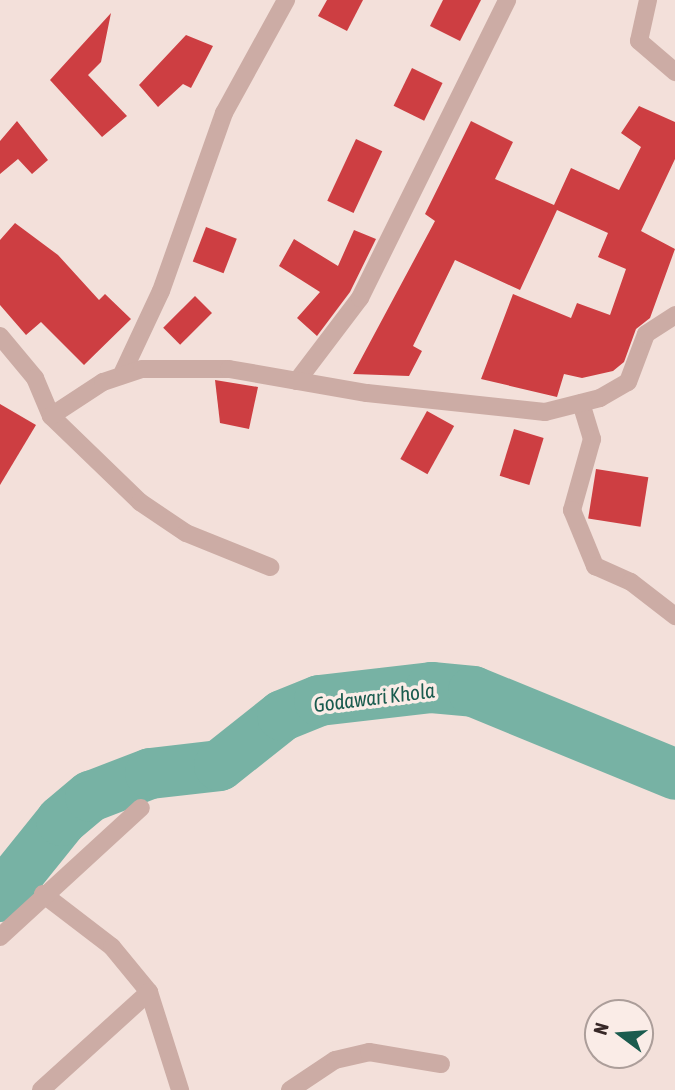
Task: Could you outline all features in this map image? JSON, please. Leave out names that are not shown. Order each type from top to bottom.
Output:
[{"type":"street","points":[[122,372],[160,291],[224,113],[286,0]]},
{"type":"street","points":[[297,381],[360,298],[507,0]]},
{"type":"street","points":[[649,0],[639,41],[675,72]]},
{"type":"street","points":[[51,416],[122,372],[229,369],[497,410],[545,412],[581,404],[628,382],[646,334],[675,315]]},
{"type":"street","points":[[0,336],[35,377],[51,416],[140,502],[186,533],[270,567]]},
{"type":"street","points":[[581,404],[592,439],[572,510],[595,566],[631,582],[675,616]]},
{"type":"street","points":[[0,937],[43,894],[141,808]]},
{"type":"street","points":[[43,894],[112,947],[149,992],[180,1090]]},
{"type":"street","points":[[41,1090],[149,992]]},
{"type":"street","points":[[290,1090],[335,1060],[369,1052],[440,1064]]},
{"type":"building","points":[[327,0],[363,0],[347,31],[318,16]]},
{"type":"building","points":[[443,0],[481,0],[460,41],[430,26]]},
{"type":"building","points":[[111,13],[101,62],[88,75],[127,116],[102,137],[50,80]]},
{"type":"building","points":[[186,35],[213,46],[191,88],[183,84],[158,107],[139,85]]},
{"type":"building","points":[[412,68],[443,83],[424,121],[394,106]]},
{"type":"building","points":[[639,106],[675,122],[675,159],[641,231],[675,249],[650,318],[636,329],[624,362],[613,371],[582,378],[564,374],[557,397],[481,379],[513,294],[571,318],[577,303],[610,315],[626,269],[598,257],[608,233],[557,210],[520,290],[455,260],[413,346],[422,351],[409,376],[353,374],[435,221],[425,214],[471,121],[513,142],[495,179],[554,205],[571,168],[619,190],[641,147],[621,133]]},
{"type":"building","points":[[17,121],[48,160],[32,174],[18,159],[0,174],[0,141]]},
{"type":"building","points":[[356,139],[382,151],[354,213],[327,201]]},
{"type":"building","points":[[15,223],[58,255],[99,300],[105,294],[131,319],[84,365],[41,322],[26,335],[0,305],[0,240]]},
{"type":"building","points":[[206,227],[237,239],[224,273],[193,262]]},
{"type":"building","points":[[354,230],[376,239],[350,292],[317,336],[297,318],[320,292],[279,266],[294,239],[338,266]]},
{"type":"building","points":[[195,296],[212,313],[180,345],[163,328]]},
{"type":"building","points":[[215,380],[258,387],[249,429],[220,423]]},
{"type":"building","points":[[0,404],[36,425],[0,485]]},
{"type":"building","points":[[427,411],[454,426],[427,474],[400,459]]},
{"type":"building","points":[[514,429],[544,438],[529,485],[500,476]]},
{"type":"building","points":[[596,469],[648,477],[641,527],[588,518]]},
{"type":"waterway","name":"Godawari Khola","points":[[0,896],[61,820],[90,796],[150,773],[219,765],[282,715],[319,700],[431,687],[473,691],[675,774]]}]
